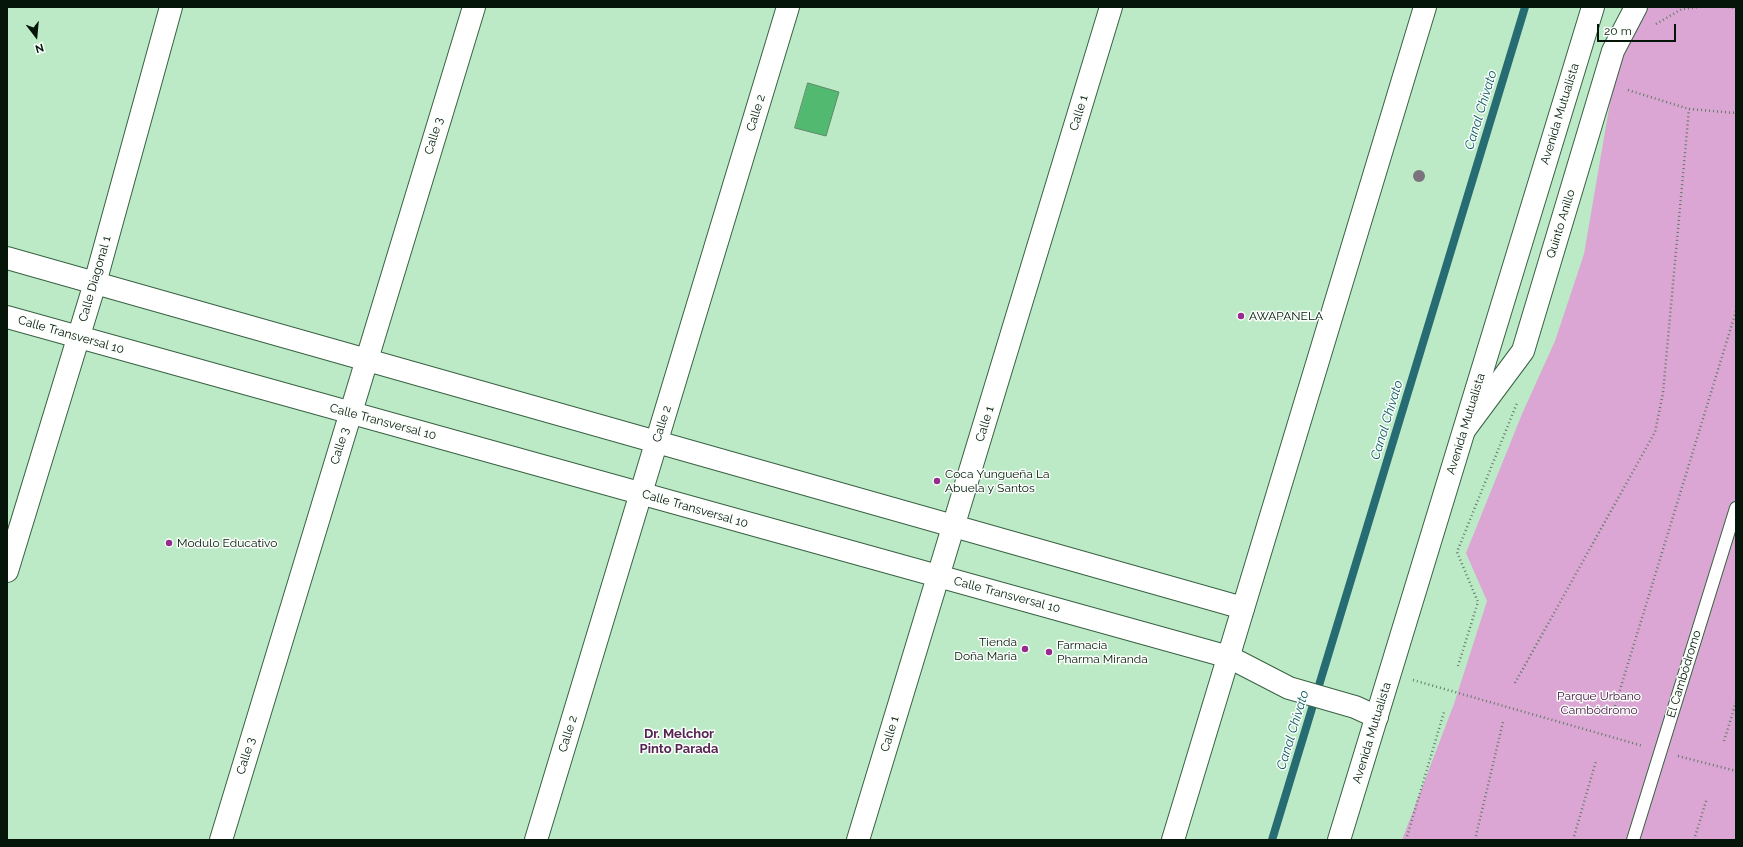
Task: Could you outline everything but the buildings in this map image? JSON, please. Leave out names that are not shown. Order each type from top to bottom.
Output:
[{"type":"street","name":"Calle Diagonal 1","points":[[7,571],[95,283],[170,7]]},
{"type":"street","name":"Calle 3","points":[[221,840],[474,7]]},
{"type":"street","name":"Calle 2","points":[[536,840],[788,7]]},
{"type":"street","name":"Calle 1","points":[[858,840],[1111,7]]},
{"type":"street","points":[[1173,840],[1425,7]]},
{"type":"street","name":"Avenida Mutualista","points":[[1339,840],[1593,7]]},
{"type":"street","name":"Quinto Anillo","points":[[1465,430],[1523,351],[1613,52],[1636,7]]},
{"type":"street","points":[[7,258],[1243,608]]},
{"type":"street","name":"Calle Transversal 10","points":[[7,317],[1229,657],[1289,688],[1355,707],[1377,717]]},
{"type":"lane","name":"El Cambódromo","points":[[1633,840],[1659,751],[1736,508]]},
{"type":"path","points":[[1728,7],[1736,8]]},
{"type":"path","points":[[1623,88],[1690,109],[1736,113]]},
{"type":"path","points":[[1515,683],[1655,432],[1663,393],[1690,109]]},
{"type":"path","points":[[1615,706],[1736,311]]},
{"type":"path","points":[[1390,673],[1659,751],[1736,771]]},
{"type":"path","points":[[1724,741],[1736,702]]},
{"type":"path","points":[[1406,840],[1444,712]]},
{"type":"path","points":[[1475,840],[1503,722]]},
{"type":"path","points":[[1573,840],[1596,761]]},
{"type":"path","points":[[1694,840],[1706,798]]},
{"type":"green space","name":"Parque Urbano Cambódromo","points":[[1647,7],[1736,7],[1736,840],[1402,840],[1454,704],[1487,601],[1466,553],[1522,414],[1555,341],[1584,254],[1618,56],[1643,10]]},
{"type":"waterway","name":"Canal Chivato","points":[[1272,840],[1525,7]]},
{"type":"place","name":"AWAPANELA","points":[[1241,316]]},
{"type":"place","name":"Coca Yungueña La Abuela y Santos","points":[[937,481]]},
{"type":"place","name":"Modulo Educativo","points":[[169,543]]},
{"type":"place","name":"Tienda Doña Maria","points":[[1025,649]]},
{"type":"place","name":"Farmacia Pharma Miranda","points":[[1049,652]]},
{"type":"district","name":"Dr. Melchor Pinto Parada","points":[[679,742]]}]
